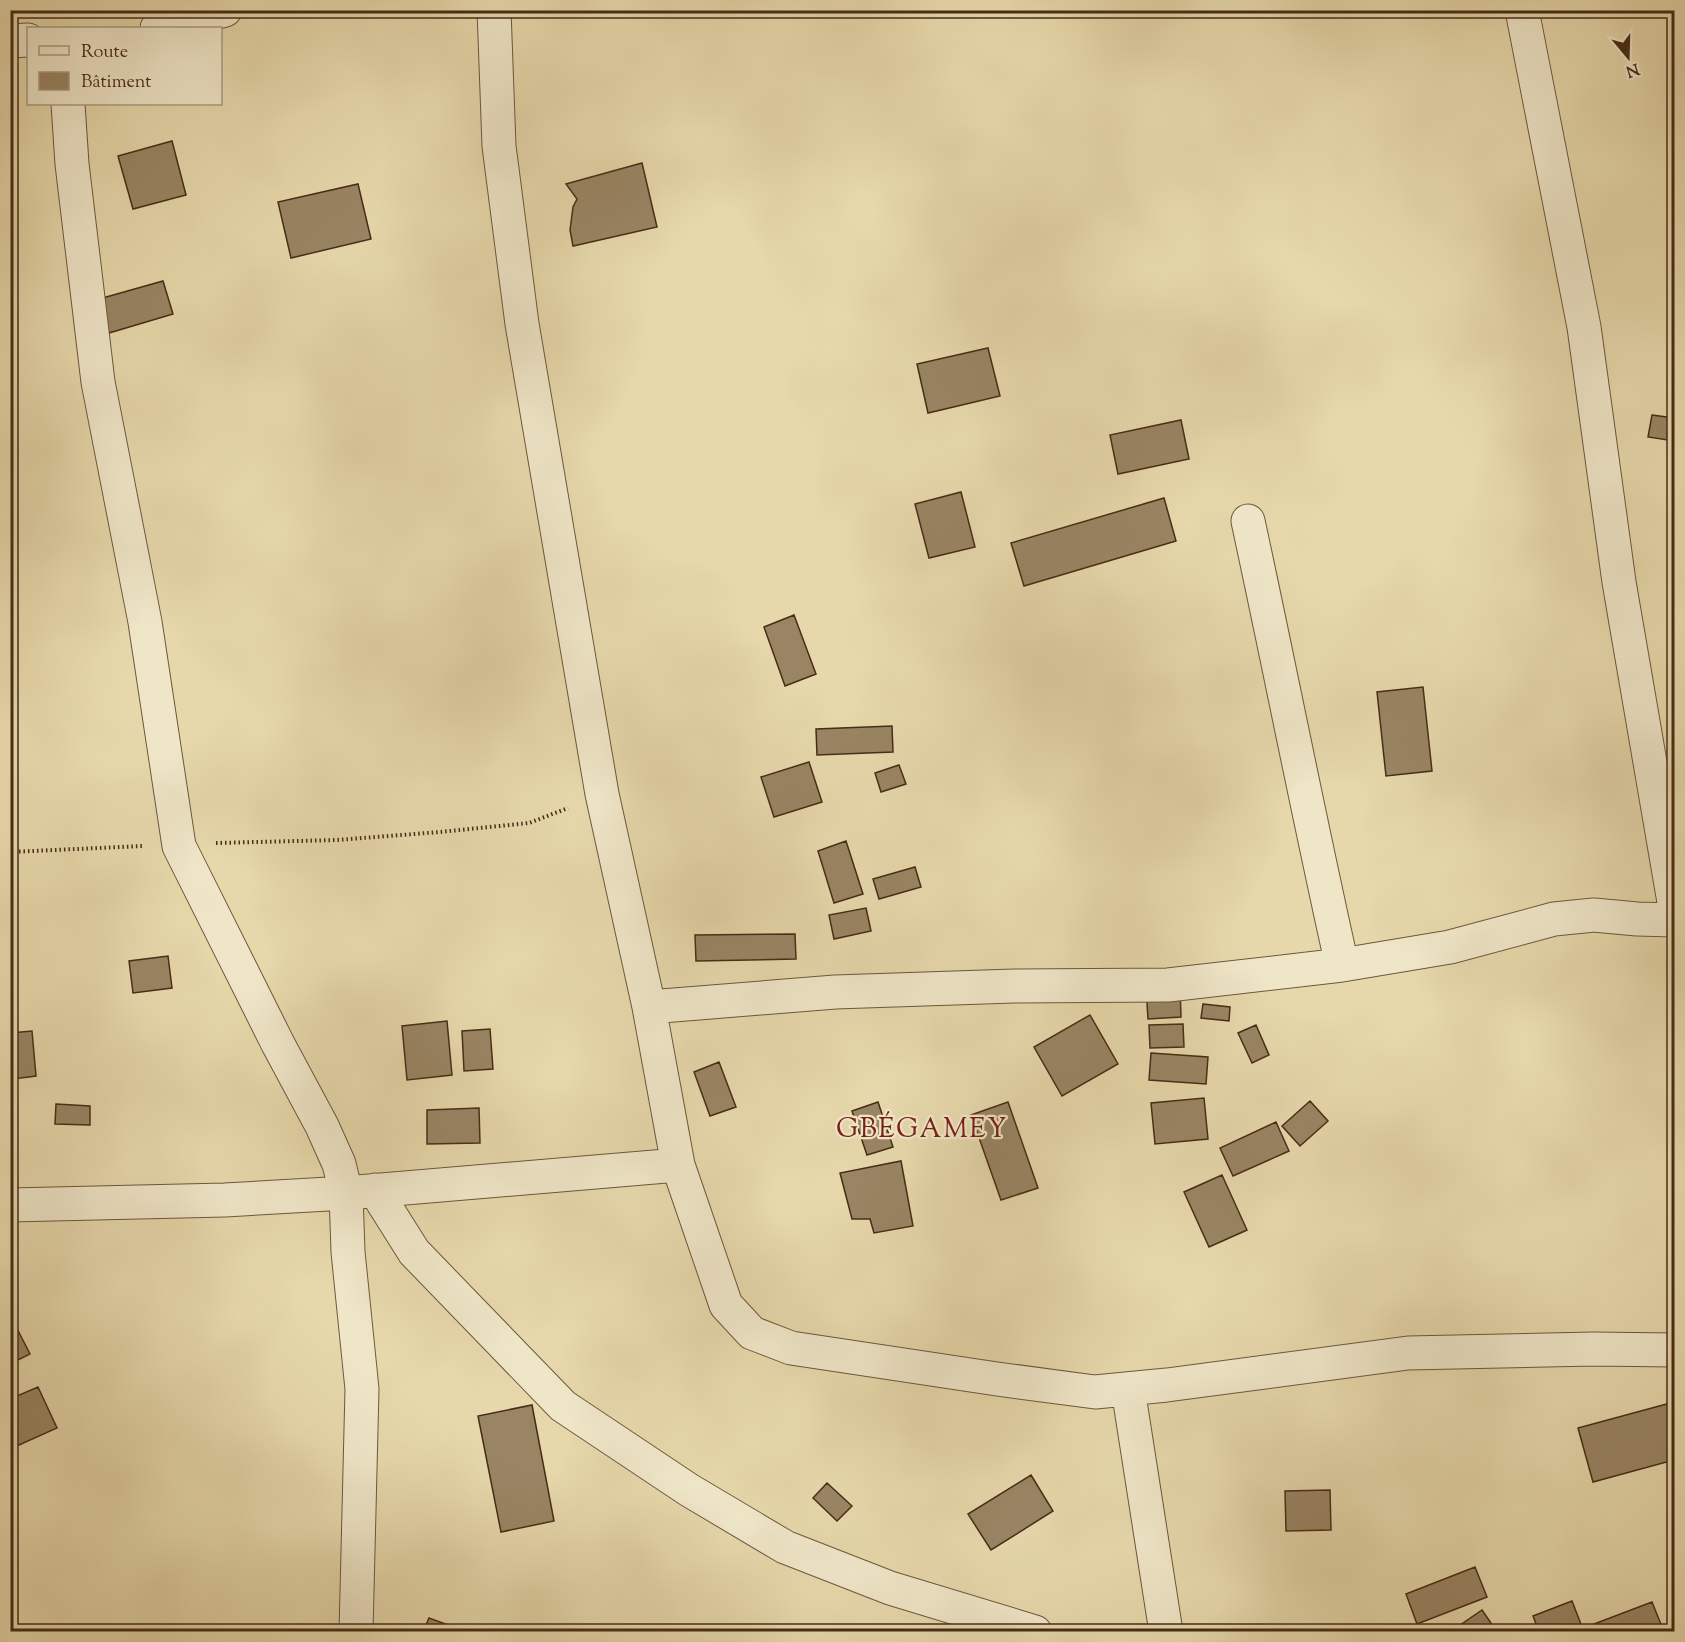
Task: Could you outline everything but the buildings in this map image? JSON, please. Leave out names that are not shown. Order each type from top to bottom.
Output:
[{"type":"street","points":[[161,27],[225,10]]},
{"type":"street","points":[[494,10],[499,146],[522,324],[602,794],[650,1007],[678,1165],[726,1305],[752,1333],[791,1348],[1095,1392],[1408,1353],[1593,1349],[1674,1350]]},
{"type":"street","points":[[1522,10],[1584,327],[1619,582],[1674,902]]},
{"type":"street","points":[[10,42],[27,40]]},
{"type":"street","points":[[68,105],[72,164],[98,382],[145,622],[179,846],[278,1044],[322,1126],[339,1164],[414,1252],[563,1406],[582,1419],[689,1490],[785,1547],[890,1588],[1035,1632]]},
{"type":"street","points":[[1248,521],[1342,965]]},
{"type":"street","points":[[650,1007],[835,992],[1014,986],[1168,985],[1342,965],[1450,947],[1554,919],[1594,915],[1674,920]]},
{"type":"street","points":[[10,1205],[225,1200],[678,1165]]},
{"type":"street","points":[[356,1632],[362,1389],[348,1252],[361,1191]]},
{"type":"street","points":[[1128,1389],[1166,1632]]},
{"type":"path","points":[[10,852],[179,846],[225,842],[337,840],[529,823],[602,794]]},
{"type":"district","name":"GBÉGAMEY","points":[[922,1130]]}]
